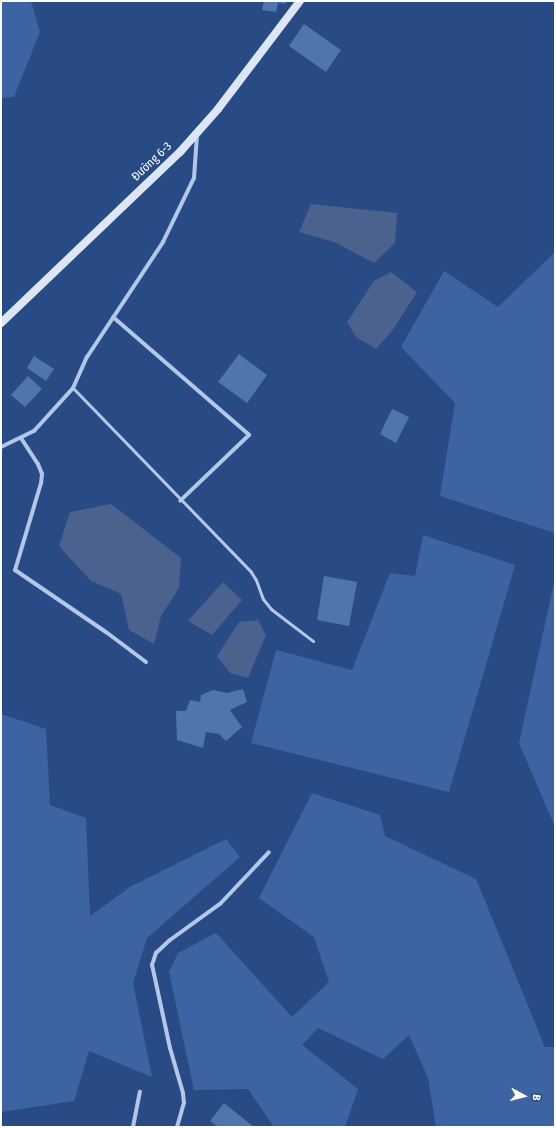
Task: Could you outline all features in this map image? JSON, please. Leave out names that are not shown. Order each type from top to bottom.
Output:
[{"type":"street","name":"Đường 6-3","points":[[1,323],[180,152],[218,109],[300,1]]},
{"type":"street","points":[[1,447],[34,431],[73,388],[87,357],[163,242],[194,178],[197,132]]},
{"type":"street","points":[[113,317],[249,435],[180,501]]},
{"type":"street","points":[[21,438],[36,460],[42,474],[41,483],[15,570],[106,632],[146,662]]},
{"type":"street","points":[[177,1127],[184,1103],[183,1092],[167,1034],[152,965],[156,953],[170,940],[220,904],[269,852]]},
{"type":"street","points":[[133,1127],[140,1092]]},
{"type":"lane","points":[[73,388],[180,501],[250,572],[256,580],[263,599],[271,609],[313,641]]},
{"type":"shaded area","points":[[1,1],[31,1],[40,32],[14,97],[1,98]]},
{"type":"shaded area","points":[[311,204],[397,213],[395,243],[374,263],[334,242],[299,232]]},
{"type":"shaded area","points":[[555,252],[555,533],[440,496],[455,403],[401,347],[444,271],[498,307]]},
{"type":"shaded area","points":[[391,272],[417,292],[392,331],[376,349],[356,337],[347,322],[374,281]]},
{"type":"shaded area","points":[[111,504],[181,558],[179,588],[161,616],[154,644],[129,630],[121,594],[91,581],[59,546],[70,512]]},
{"type":"shaded area","points":[[423,535],[515,565],[449,792],[251,743],[276,650],[352,670],[390,573],[415,576]]},
{"type":"shaded area","points":[[555,578],[555,827],[519,743]]},
{"type":"shaded area","points":[[223,582],[242,600],[212,635],[188,621]]},
{"type":"shaded area","points":[[258,620],[266,635],[248,678],[230,673],[217,656],[239,622]]},
{"type":"shaded area","points":[[1,714],[46,729],[50,805],[86,818],[90,916],[130,887],[226,839],[240,857],[147,938],[133,983],[152,1077],[89,1051],[74,1101],[1,1112]]},
{"type":"shaded area","points":[[312,793],[380,815],[385,836],[476,879],[545,1047],[555,1047],[555,1127],[436,1127],[428,1078],[409,1035],[383,1059],[318,1028],[302,1045],[358,1089],[345,1127],[274,1127],[248,1089],[194,1090],[169,972],[178,953],[216,933],[292,1017],[329,982],[314,937],[259,898]]},
{"type":"building","points":[[264,1],[286,1],[286,4],[278,3],[276,12],[262,10]]},
{"type":"building","points":[[304,24],[341,50],[326,72],[289,46]]},
{"type":"building","points":[[239,354],[267,375],[247,403],[218,382]]},
{"type":"building","points":[[34,356],[54,369],[46,381],[27,368]]},
{"type":"building","points":[[28,376],[42,389],[25,407],[11,395]]},
{"type":"building","points":[[392,409],[409,417],[396,443],[380,434]]},
{"type":"building","points":[[324,576],[357,582],[349,626],[317,620]]},
{"type":"building","points":[[243,689],[247,702],[230,710],[242,727],[226,741],[219,734],[206,732],[203,748],[177,740],[176,711],[186,711],[190,700],[200,702],[201,695],[213,690],[227,693]]},
{"type":"building","points":[[224,1103],[254,1127],[218,1127],[210,1121]]}]
